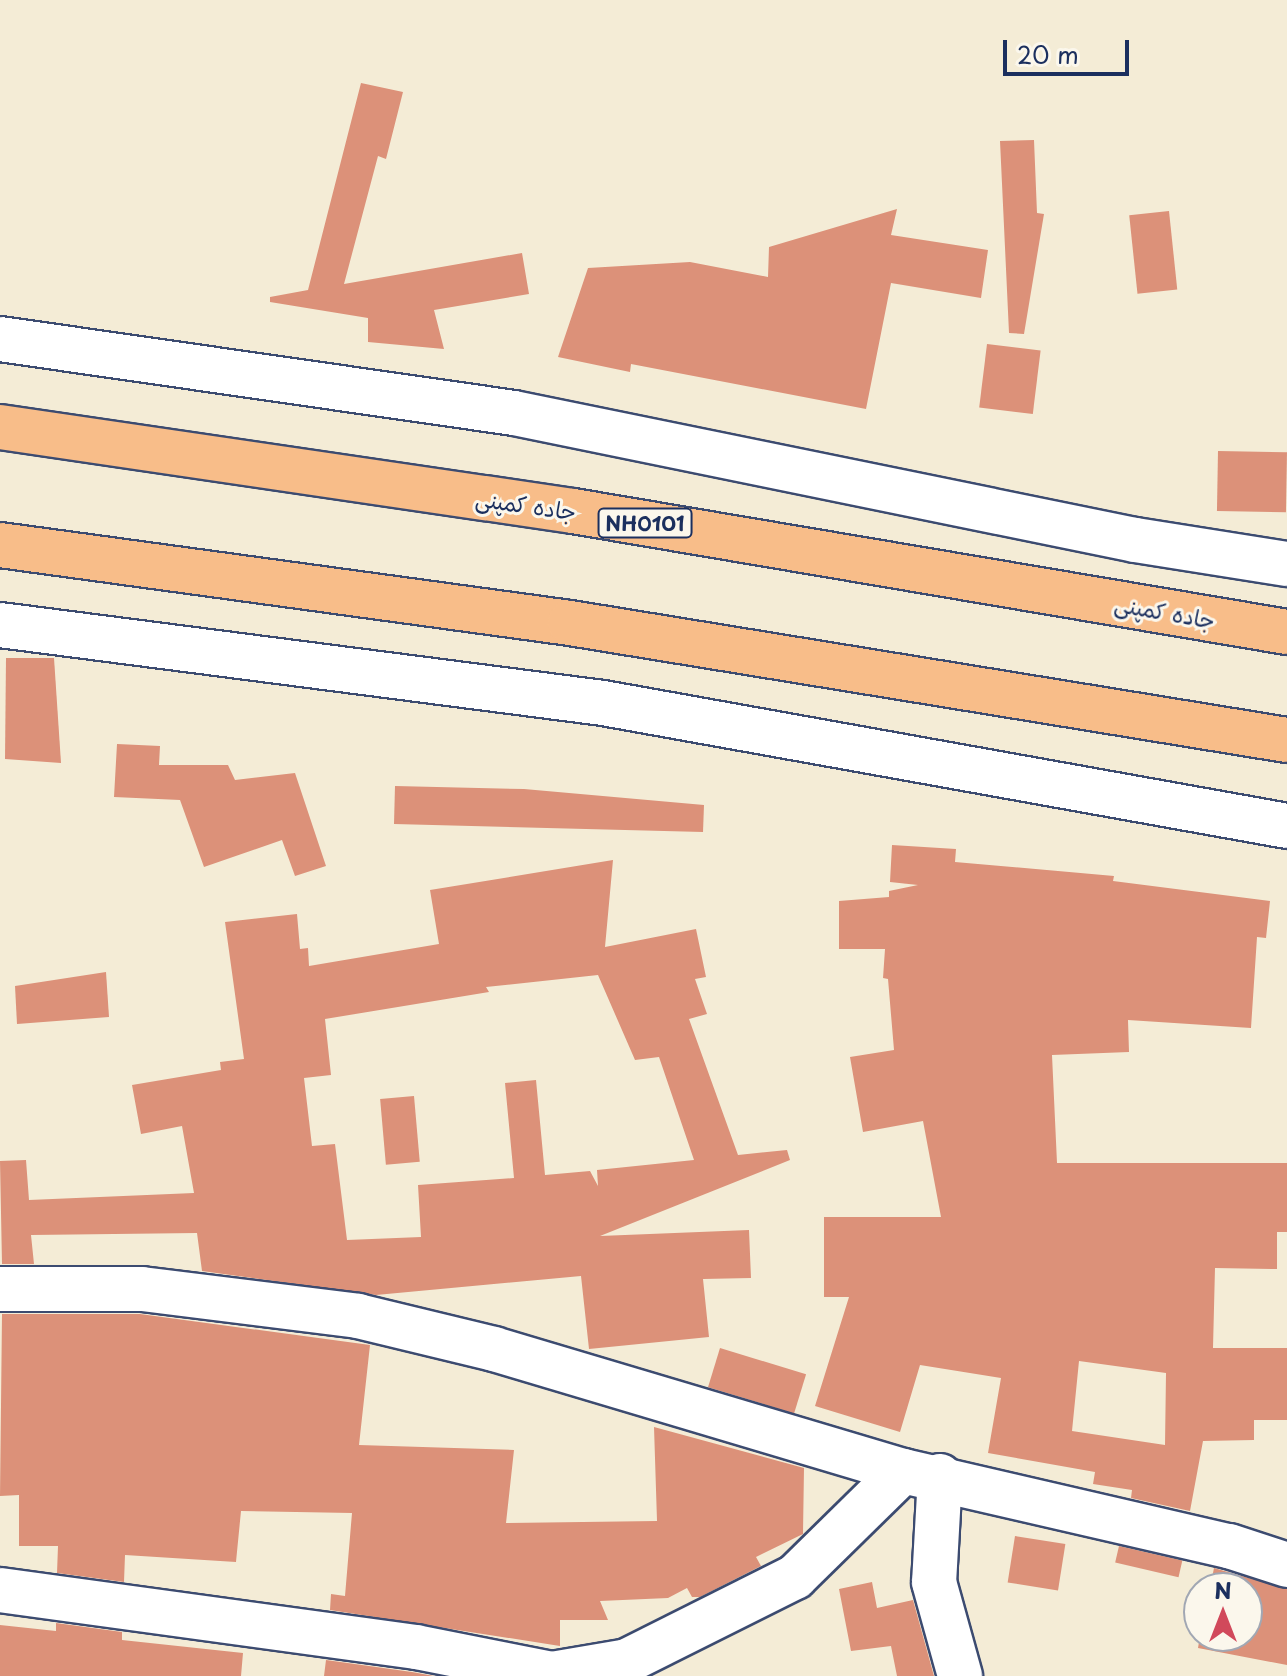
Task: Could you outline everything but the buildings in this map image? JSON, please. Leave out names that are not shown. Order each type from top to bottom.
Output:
[{"type":"highway","name":"جاده کمپنی","points":[[0,427],[573,511],[1287,632]]},
{"type":"highway","points":[[0,545],[570,623],[1287,740]]},
{"type":"street","points":[[0,339],[514,413],[1120,537],[1287,564]]},
{"type":"street","points":[[0,625],[603,703],[1287,826]]},
{"type":"street","points":[[0,1289],[142,1289],[358,1316],[494,1349],[921,1474],[1229,1546],[1287,1565]]},
{"type":"street","points":[[0,1590],[416,1647],[552,1674],[582,1672],[627,1661],[795,1577],[921,1474]]},
{"type":"street","points":[[921,1474],[934,1582],[960,1676]]}]
